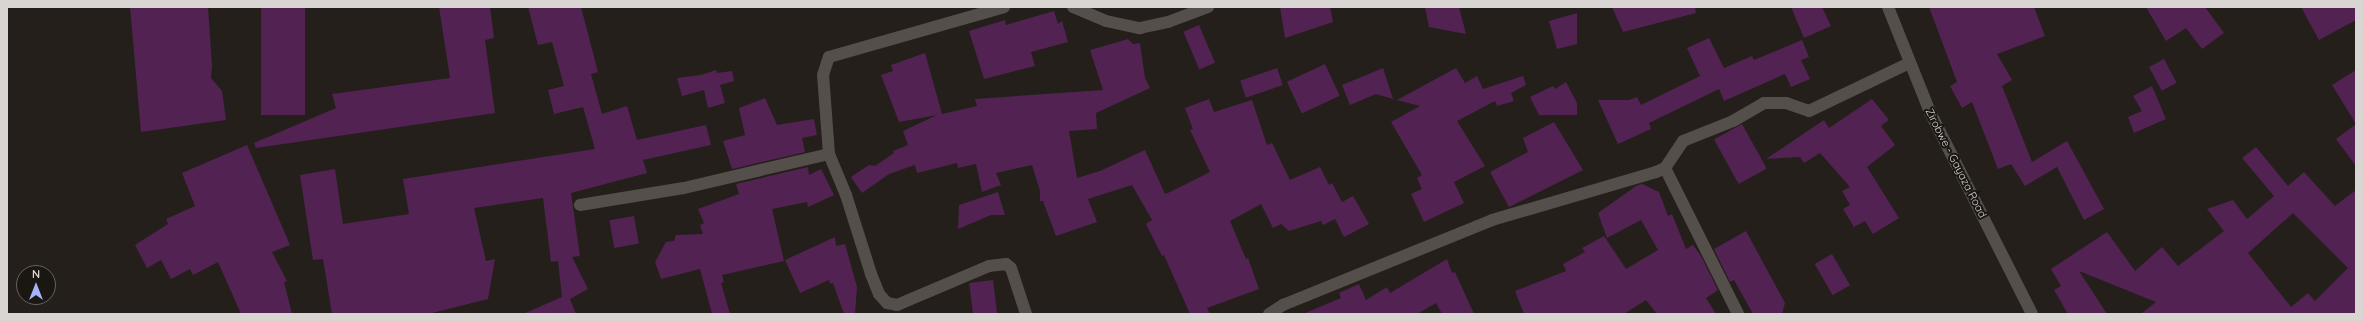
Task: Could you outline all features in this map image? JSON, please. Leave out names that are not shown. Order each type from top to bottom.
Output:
[{"type":"street","points":[[1004,7],[829,57],[823,75],[829,154],[846,195],[871,274],[879,294],[887,304],[897,305],[989,266],[1006,264],[1011,268],[1026,314]]},
{"type":"street","points":[[1073,7],[1106,21],[1140,28],[1168,22],[1208,7]]},
{"type":"street","name":"Zirobwe - Gayaza Road","points":[[1888,7],[1909,63],[1930,112],[2032,314]]},
{"type":"street","points":[[1269,314],[1285,309],[1492,220],[1665,168],[1683,141],[1733,121],[1764,103],[1786,103],[1809,111],[1909,63]]},
{"type":"street","points":[[580,205],[684,188],[829,154]]},
{"type":"street","points":[[1665,168],[1738,314]]},
{"type":"building","points":[[130,7],[208,7],[212,66],[211,78],[222,91],[226,120],[141,132]]},
{"type":"building","points":[[261,7],[305,7],[305,115],[261,115]]},
{"type":"building","points":[[439,7],[490,7],[494,38],[485,40],[495,113],[256,148],[254,143],[336,108],[332,94],[450,78]]},
{"type":"building","points":[[528,7],[581,7],[598,72],[591,74],[602,114],[627,106],[637,140],[706,125],[711,145],[643,160],[647,173],[571,193],[580,256],[572,257],[588,289],[570,299],[576,314],[523,314],[562,297],[558,261],[551,262],[543,198],[474,208],[486,261],[495,259],[488,299],[428,314],[332,314],[323,259],[313,260],[300,175],[335,169],[343,224],[409,214],[403,179],[595,149],[583,107],[554,114],[548,90],[564,86],[552,42],[538,45]]},
{"type":"building","points":[[1280,7],[1330,7],[1333,22],[1285,38]]},
{"type":"building","points":[[1425,7],[1459,7],[1466,34],[1429,27]]},
{"type":"building","points":[[1612,7],[1695,7],[1696,13],[1623,32]]},
{"type":"building","points":[[1791,7],[1822,7],[1831,26],[1804,38]]},
{"type":"building","points":[[1929,7],[2034,7],[2045,36],[1997,54],[2012,80],[2002,86],[2032,162],[2067,141],[2104,209],[2084,220],[2057,167],[2025,186],[2011,164],[1998,169],[1972,102],[1962,108],[1950,86],[1957,82]]},
{"type":"building","points":[[2146,7],[2205,7],[2224,33],[2202,49],[2186,28],[2166,41]]},
{"type":"building","points":[[2301,7],[2356,7],[2356,20],[2319,40]]},
{"type":"building","points":[[1054,11],[1058,24],[1062,21],[1068,42],[1031,52],[1035,66],[984,79],[969,31],[1005,20],[1006,25]]},
{"type":"building","points":[[1577,13],[1577,44],[1557,49],[1549,21]]},
{"type":"building","points":[[1199,25],[1215,63],[1199,69],[1183,32]]},
{"type":"building","points":[[1709,38],[1724,68],[1752,56],[1754,60],[1802,40],[1809,57],[1801,60],[1810,79],[1791,87],[1785,74],[1724,101],[1719,89],[1649,123],[1651,129],[1618,144],[1598,100],[1629,100],[1637,97],[1641,105],[1700,76],[1687,48]]},
{"type":"building","points":[[1128,39],[1133,44],[1140,43],[1145,78],[1150,88],[1096,113],[1097,129],[1069,131],[1077,178],[1100,171],[1145,150],[1165,194],[1170,192],[1210,172],[1190,130],[1193,129],[1185,108],[1209,99],[1214,112],[1252,100],[1267,145],[1272,143],[1290,180],[1320,167],[1329,185],[1332,183],[1342,202],[1353,196],[1369,224],[1344,237],[1335,219],[1323,225],[1321,221],[1289,231],[1281,224],[1273,228],[1261,204],[1230,221],[1246,259],[1248,258],[1259,289],[1207,308],[1210,314],[1190,314],[1164,255],[1162,256],[1146,224],[1152,220],[1132,185],[1088,199],[1097,222],[1056,236],[1043,201],[1040,201],[1040,191],[1032,165],[996,173],[1001,185],[982,192],[976,164],[958,168],[957,163],[917,173],[915,165],[889,174],[862,193],[851,177],[869,165],[875,166],[894,153],[893,151],[908,145],[903,131],[937,115],[899,122],[881,75],[893,71],[891,65],[925,53],[942,114],[977,106],[975,99],[1103,90],[1090,50]]},
{"type":"building","points":[[2164,59],[2177,83],[2162,91],[2149,67]]},
{"type":"building","points":[[1325,64],[1340,96],[1302,113],[1287,82]]},
{"type":"building","points":[[1277,68],[1283,85],[1246,98],[1240,81]]},
{"type":"building","points":[[1383,68],[1393,99],[1376,94],[1350,105],[1342,85]]},
{"type":"building","points":[[1456,68],[1465,83],[1477,76],[1483,89],[1523,76],[1526,85],[1511,93],[1514,101],[1497,106],[1495,101],[1457,121],[1485,166],[1454,182],[1464,203],[1424,222],[1411,194],[1422,189],[1417,178],[1422,175],[1391,122],[1420,106],[1397,100]]},
{"type":"building","points":[[716,70],[717,73],[732,71],[734,81],[720,85],[725,103],[708,108],[704,90],[682,96],[677,78],[701,75]]},
{"type":"building","points":[[2356,70],[2356,124],[2332,85]]},
{"type":"building","points":[[1566,82],[1577,103],[1577,115],[1539,115],[1530,97],[1553,86],[1555,89]]},
{"type":"building","points":[[2152,86],[2166,119],[2134,133],[2128,117],[2142,111],[2133,96]]},
{"type":"building","points":[[765,98],[777,125],[814,119],[817,135],[802,138],[805,152],[732,169],[723,141],[745,135],[739,108]]},
{"type":"building","points":[[1872,99],[1889,120],[1881,126],[1895,145],[1867,167],[1899,218],[1873,234],[1865,221],[1854,227],[1843,209],[1850,205],[1842,191],[1850,187],[1820,153],[1804,163],[1800,157],[1766,159],[1824,120],[1829,128]]},
{"type":"building","points":[[1554,122],[1583,170],[1509,207],[1490,172],[1528,152],[1523,138]]},
{"type":"building","points":[[1742,124],[1767,169],[1739,184],[1714,140]]},
{"type":"building","points":[[2356,124],[2356,166],[2336,139]]},
{"type":"building","points":[[247,145],[290,245],[272,252],[287,281],[284,282],[292,314],[241,314],[218,262],[193,275],[190,269],[171,279],[161,260],[147,268],[135,245],[168,224],[166,219],[195,206],[182,173]]},
{"type":"building","points":[[2256,147],[2288,186],[2304,172],[2335,206],[2356,190],[2356,314],[2141,314],[2156,302],[2079,271],[2107,314],[2068,314],[2054,290],[2061,286],[2051,269],[2107,232],[2135,271],[2162,247],[2178,266],[2224,231],[2207,209],[2233,200],[2247,219],[2274,196],[2242,158]],"holes":[[[2293,213],[2348,268],[2315,301],[2308,293],[2291,307],[2248,253]]]},
{"type":"building","points":[[808,167],[809,175],[821,169],[834,195],[808,207],[807,202],[772,209],[784,261],[722,275],[724,282],[721,283],[730,314],[712,314],[700,269],[661,279],[655,262],[666,242],[674,241],[676,235],[703,234],[700,225],[704,223],[698,209],[739,194],[736,184]]},
{"type":"building","points":[[1642,184],[1659,192],[1668,216],[1672,214],[1686,249],[1693,245],[1701,256],[1718,290],[1706,298],[1716,314],[1657,314],[1646,300],[1624,314],[1524,314],[1515,291],[1566,271],[1563,264],[1585,252],[1582,248],[1604,236],[1626,269],[1658,250],[1641,220],[1607,238],[1598,213],[1636,186]]},
{"type":"building","points":[[998,192],[1005,215],[991,215],[958,229],[959,205]]},
{"type":"building","points":[[634,216],[639,244],[614,248],[609,220]]},
{"type":"building","points":[[1746,231],[1785,303],[1782,314],[1753,314],[1734,280],[1730,282],[1714,249]]},
{"type":"building","points":[[835,237],[836,246],[845,244],[857,287],[855,314],[844,314],[833,283],[830,284],[829,280],[800,293],[785,260]]},
{"type":"building","points":[[1832,254],[1850,285],[1833,295],[1815,264]]},
{"type":"building","points":[[1447,259],[1452,273],[1455,272],[1474,314],[1442,314],[1436,303],[1417,314],[1303,314],[1341,298],[1339,293],[1359,284],[1366,300],[1387,287],[1390,293]]},
{"type":"building","points":[[993,280],[997,314],[973,314],[969,283]]}]
